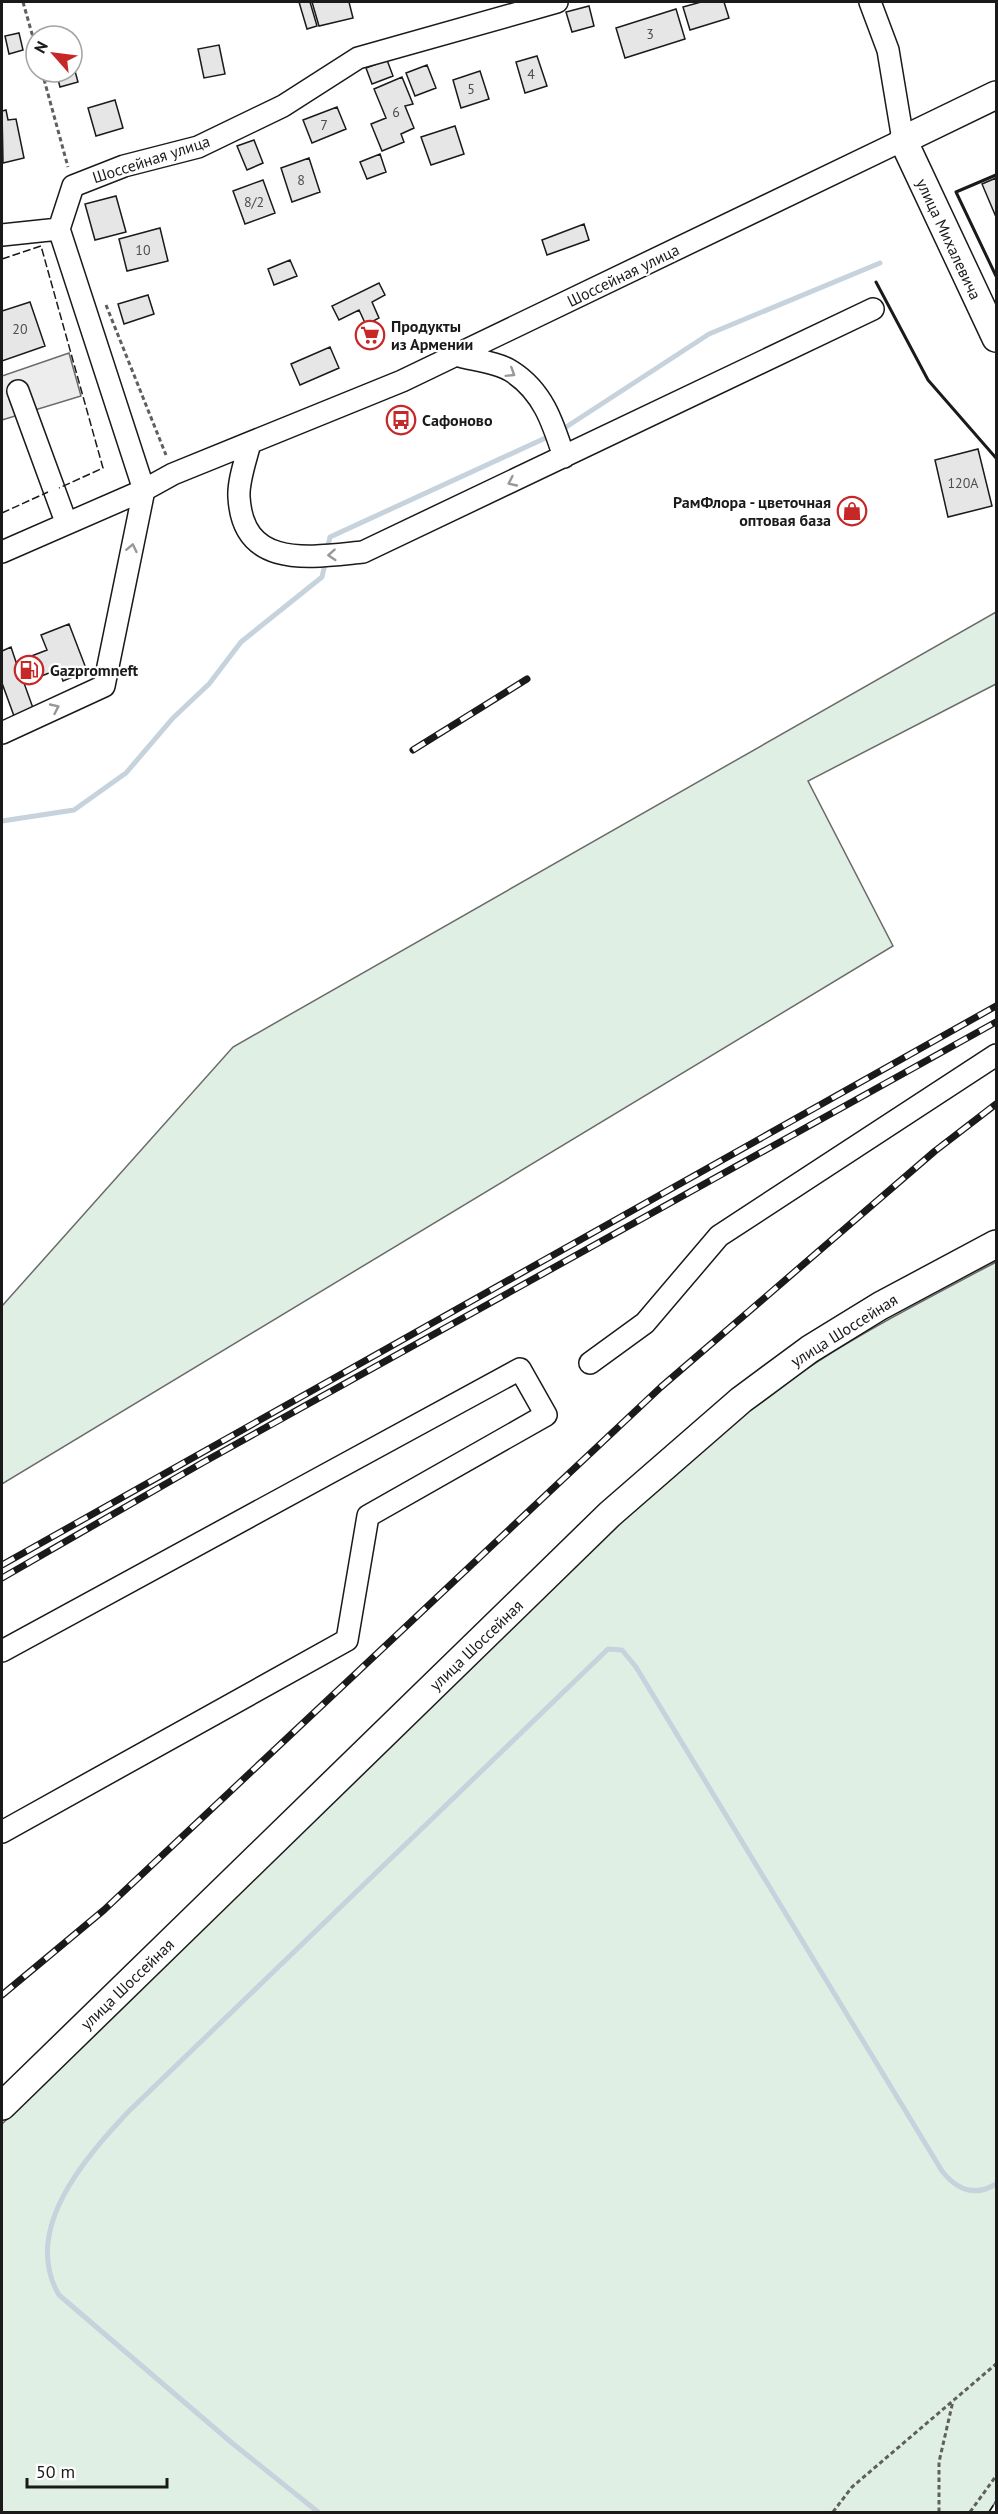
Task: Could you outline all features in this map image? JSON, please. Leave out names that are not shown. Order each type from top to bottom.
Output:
[{"type":"main road","points":[[903,140],[996,95]]},
{"type":"main road","name":"улица Михалевича","points":[[903,140],[996,338]]},
{"type":"main road","name":"улица Шоссейная","points":[[2,2106],[601,1523],[741,1400],[820,1343],[880,1306],[996,1244]]},
{"type":"street","name":"Шоссейная улица","points":[[58,229],[73,186],[124,166],[198,147],[284,105],[358,58],[557,2]]},
{"type":"street","points":[[870,2],[888,50],[903,140]]},
{"type":"street","name":"Шоссейная улица","points":[[2,552],[66,522],[144,490],[174,474],[402,381],[903,140]]},
{"type":"street","points":[[2,236],[58,229],[144,490],[104,686],[2,733]]},
{"type":"street","points":[[250,443],[239,495],[242,518],[259,546],[277,554],[323,556],[363,552],[873,309]]},
{"type":"street","points":[[456,355],[510,369],[536,393],[550,415],[564,457]]},
{"type":"street","points":[[18,391],[66,522]]},
{"type":"street","points":[[590,1363],[645,1323],[718,1236],[996,1055]]},
{"type":"street","points":[[2,1651],[519,1369],[546,1415],[368,1516],[347,1640],[2,1832]]},
{"type":"path","points":[[23,2],[29,24]]},
{"type":"path","points":[[45,84],[73,186]]},
{"type":"path","points":[[103,296],[174,474]]},
{"type":"path","points":[[833,2512],[852,2487],[996,2364]]},
{"type":"path","points":[[939,2512],[939,2462],[954,2400]]},
{"type":"path","points":[[970,2512],[996,2476]]},
{"type":"green space","points":[[996,612],[996,684],[808,781],[893,946],[2,1484],[2,1306],[233,1047]]},
{"type":"green space","points":[[996,1262],[996,2501],[989,2512],[2,2512],[2,2124],[625,1518],[742,1416],[791,1379],[839,1348]]},
{"type":"shaded area","points":[[69,353],[81,396],[2,420],[2,376]]},
{"type":"building","points":[[299,2],[310,2],[317,26],[307,29]]},
{"type":"building","points":[[312,2],[349,2],[353,18],[319,26]]},
{"type":"building","points":[[701,2],[724,2],[729,18],[690,30],[683,7]]},
{"type":"building","points":[[589,6],[594,26],[572,32],[566,12]]},
{"type":"building","points":[[676,9],[685,39],[625,58],[616,28]]},
{"type":"building","points":[[19,33],[23,50],[9,54],[5,36]]},
{"type":"building","points":[[219,45],[225,74],[204,78],[198,49]]},
{"type":"building","points":[[537,56],[547,86],[525,93],[516,62]]},
{"type":"building","points":[[387,60],[393,76],[372,84],[366,68]]},
{"type":"building","points":[[427,65],[436,88],[415,96],[406,73]]},
{"type":"building","points":[[480,71],[489,99],[461,108],[453,80]]},
{"type":"building","points":[[402,77],[413,104],[405,106],[414,128],[401,134],[404,142],[382,151],[371,124],[386,118],[374,89]]},
{"type":"building","points":[[115,100],[123,128],[96,136],[88,108]]},
{"type":"building","points":[[337,107],[346,129],[312,143],[303,120]]},
{"type":"building","points":[[6,110],[8,120],[16,119],[24,158],[3,163],[2,111]]},
{"type":"building","points":[[455,126],[464,154],[431,165],[421,137]]},
{"type":"building","points":[[254,140],[263,163],[247,170],[237,146]]},
{"type":"building","points":[[380,154],[386,172],[367,179],[360,162]]},
{"type":"building","points":[[309,158],[320,192],[292,202],[281,168]]},
{"type":"building","points":[[996,178],[996,217],[982,184]]},
{"type":"building","points":[[263,180],[275,213],[245,224],[233,191]]},
{"type":"building","points":[[116,196],[126,232],[95,240],[85,204]]},
{"type":"building","points":[[584,224],[589,240],[547,255],[542,240]]},
{"type":"building","points":[[160,228],[168,261],[127,271],[119,239]]},
{"type":"building","points":[[290,260],[297,276],[274,285],[268,269]]},
{"type":"building","points":[[379,283],[385,295],[372,302],[379,318],[366,325],[359,310],[339,320],[332,306]]},
{"type":"building","points":[[148,295],[154,314],[124,324],[118,304]]},
{"type":"building","points":[[30,302],[45,346],[2,361],[2,311]]},
{"type":"building","points":[[330,347],[339,368],[300,385],[291,364]]},
{"type":"building","points":[[978,449],[992,506],[948,517],[935,460]]},
{"type":"building","name":"Gazpromneft","points":[[69,624],[87,671],[63,681],[59,669],[24,683],[33,708],[14,716],[2,683],[2,651],[11,647],[16,662],[47,650],[41,635]]},
{"type":"waterway","points":[[560,431],[709,334],[880,263]]},
{"type":"waterway","points":[[327,550],[330,537],[552,435]]},
{"type":"waterway","points":[[2,821],[74,810],[126,773],[173,718],[209,684],[241,642],[322,577],[326,559]]},
{"type":"waterway","points":[[318,2512],[232,2443],[59,2295],[49,2270],[48,2245],[53,2221],[63,2196],[77,2173],[128,2112],[608,1649],[622,1650],[636,1667],[942,2171],[954,2183],[967,2190],[981,2190],[996,2184]]},
{"type":"railway","points":[[413,750],[527,679]]},
{"type":"railway","points":[[2,1565],[996,1006]]},
{"type":"railway","points":[[2,1578],[202,1463],[996,1022]]},
{"type":"railway","points":[[2,1995],[104,1910],[661,1387],[935,1151],[996,1104]]},
{"type":"fence","points":[[2,259],[41,246],[103,468],[59,488]]},
{"type":"fence","points":[[2,513],[48,492]]},
{"type":"fence","points":[[989,2512],[996,2501]]},
{"type":"wall","points":[[996,175],[956,192],[996,276]]},
{"type":"wall","points":[[876,282],[928,380],[996,458]]},
{"type":"place","name":"Продукты из Армении","points":[[370,335]]},
{"type":"place","name":"Сафоново","points":[[401,420]]},
{"type":"place","name":"РамФлора - цветочная оптовая база","points":[[852,511]]},
{"type":"place","name":"Gazpromneft","points":[[29,670]]}]
